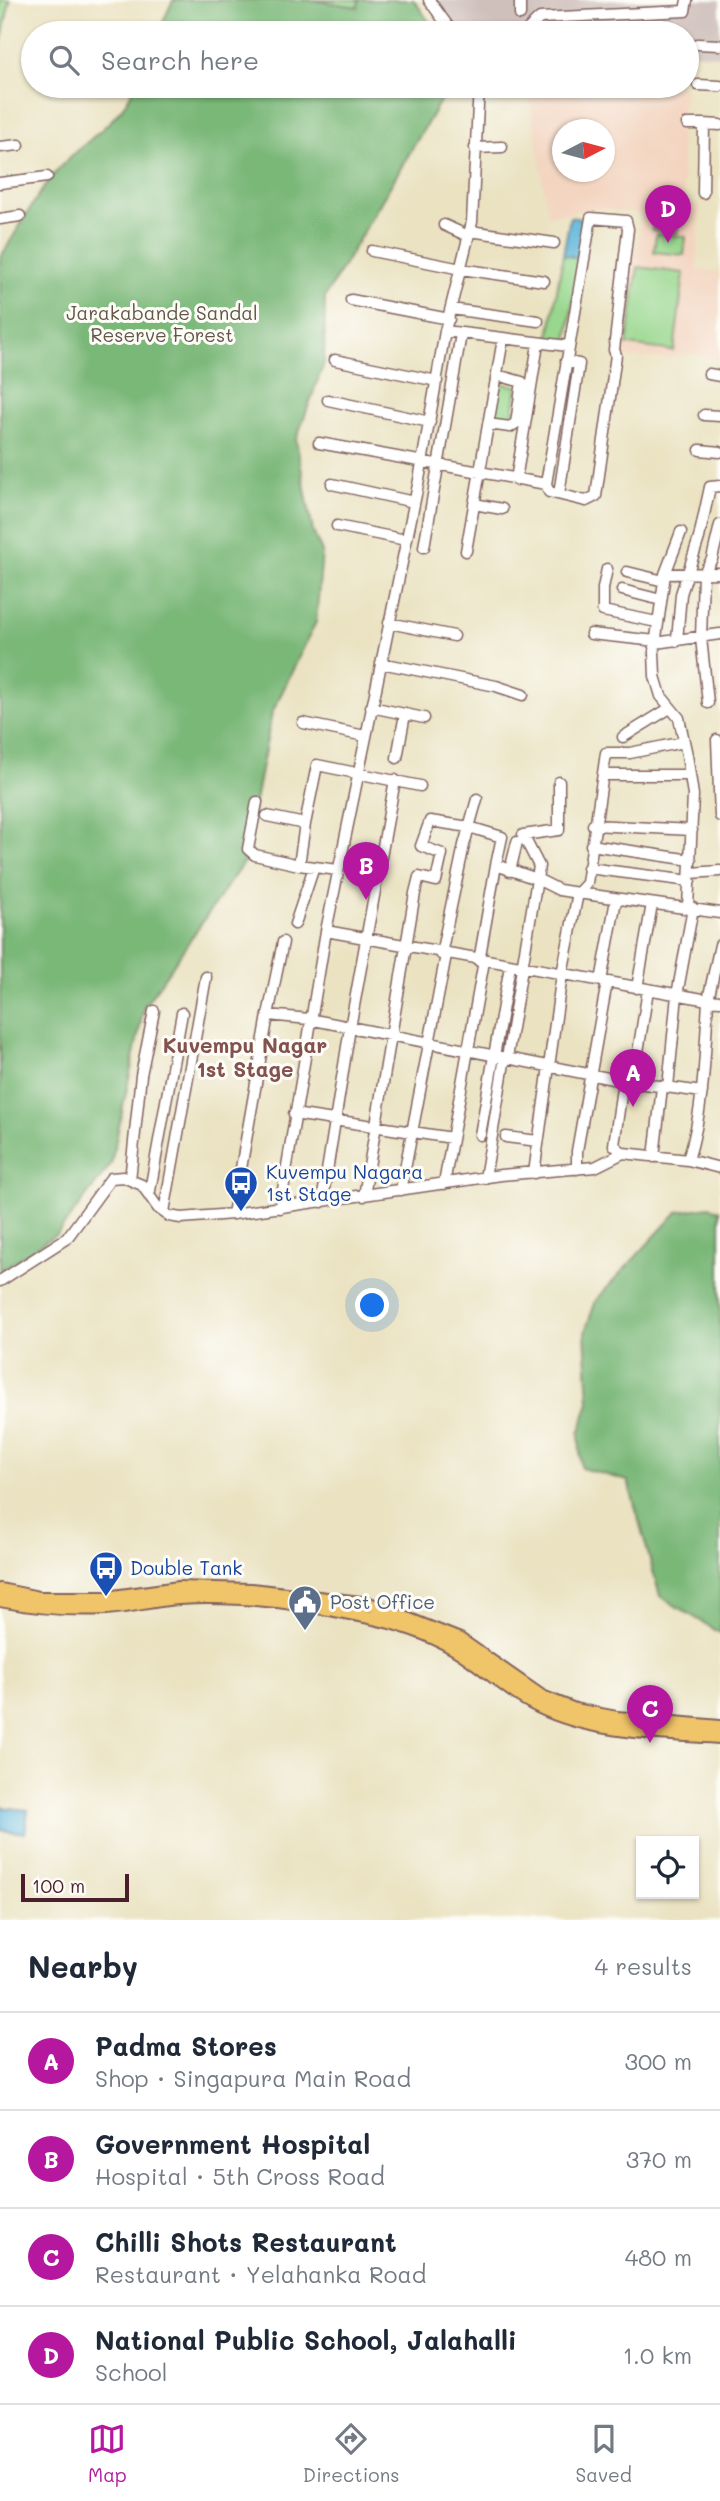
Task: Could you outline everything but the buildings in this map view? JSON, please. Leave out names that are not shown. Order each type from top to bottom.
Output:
[{"type":"main road","points":[[0,1590],[38,1598],[106,1598],[178,1587],[251,1590],[369,1604],[460,1640],[542,1697],[575,1710],[617,1718],[720,1727]]},
{"type":"main road","points":[[0,1600],[37,1608],[106,1608],[179,1598],[251,1600],[297,1604],[367,1616],[427,1635],[455,1648],[537,1706],[572,1720],[615,1728],[720,1737]]},
{"type":"street","points":[[429,0],[444,21]]},
{"type":"street","points":[[520,0],[520,15]]},
{"type":"street","points":[[537,21],[540,18],[685,11],[687,0]]},
{"type":"street","points":[[699,44],[720,45]]},
{"type":"street","points":[[699,85],[720,86]]},
{"type":"street","points":[[280,1208],[309,1020],[326,931],[422,462],[445,331],[469,233],[474,204],[478,98]]},
{"type":"street","points":[[687,124],[720,125]]},
{"type":"street","points":[[703,193],[704,124]]},
{"type":"street","points":[[0,147],[19,145]]},
{"type":"street","points":[[475,148],[502,147]]},
{"type":"street","points":[[0,183],[47,177]]},
{"type":"street","points":[[0,219],[20,216]]},
{"type":"street","points":[[589,219],[626,221],[628,229],[614,351],[616,355],[596,496],[586,501],[549,492],[546,484],[566,361],[589,219]]},
{"type":"street","points":[[444,225],[469,233],[554,243]]},
{"type":"street","points":[[372,251],[461,269],[544,281]]},
{"type":"street","points":[[351,300],[450,314],[538,321]]},
{"type":"street","points":[[445,331],[569,346]]},
{"type":"street","points":[[424,547],[461,334]]},
{"type":"street","points":[[466,551],[503,339]]},
{"type":"street","points":[[516,480],[538,344]]},
{"type":"street","points":[[335,360],[437,381]]},
{"type":"street","points":[[559,494],[579,364],[566,361]]},
{"type":"street","points":[[709,374],[720,376]]},
{"type":"street","points":[[488,424],[510,427],[516,423],[522,382],[497,375]]},
{"type":"street","points":[[328,400],[429,422]]},
{"type":"street","points":[[704,415],[720,416]]},
{"type":"street","points":[[319,443],[546,484]]},
{"type":"street","points":[[700,450],[720,452]]},
{"type":"street","points":[[332,484],[414,502]]},
{"type":"street","points":[[677,641],[686,575],[699,538],[710,487],[720,486]]},
{"type":"street","points":[[474,504],[502,509]]},
{"type":"street","points":[[708,703],[701,638],[703,574],[712,559],[720,525]]},
{"type":"street","points":[[337,526],[406,540]]},
{"type":"street","points":[[654,1157],[690,908],[690,775],[679,718],[661,696],[655,676],[657,622],[665,577],[681,532]]},
{"type":"street","points":[[607,569],[602,597],[603,611],[657,622]]},
{"type":"street","points":[[627,572],[665,577],[720,573]]},
{"type":"street","points":[[622,590],[661,600]]},
{"type":"street","points":[[389,623],[454,636]]},
{"type":"street","points":[[591,634],[656,642],[720,634]]},
{"type":"street","points":[[381,663],[496,686],[523,695]]},
{"type":"street","points":[[372,707],[424,718]]},
{"type":"street","points":[[623,737],[670,708]]},
{"type":"street","points":[[397,758],[405,714]]},
{"type":"street","points":[[303,723],[365,736]]},
{"type":"street","points":[[719,737],[720,816]]},
{"type":"street","points":[[534,1172],[562,974],[578,893],[587,883],[593,825],[606,753],[630,753],[684,741]]},
{"type":"street","points":[[299,865],[317,765],[420,786]]},
{"type":"street","points":[[604,775],[690,775]]},
{"type":"street","points":[[322,1202],[365,940],[395,780]]},
{"type":"street","points":[[485,1178],[539,866],[523,835],[559,830],[559,782]]},
{"type":"street","points":[[401,1190],[443,955],[477,799]]},
{"type":"street","points":[[257,802],[248,849],[255,855],[338,870]]},
{"type":"street","points":[[268,816],[305,824]]},
{"type":"street","points":[[364,1196],[419,877],[436,881],[442,853],[421,846],[430,821],[469,827],[502,837],[444,1184]]},
{"type":"street","points":[[593,825],[618,829],[692,830]]},
{"type":"street","points":[[510,870],[517,842]]},
{"type":"street","points":[[591,845],[691,860]]},
{"type":"street","points":[[496,865],[559,890],[720,913]]},
{"type":"street","points":[[295,924],[314,867]]},
{"type":"street","points":[[588,869],[691,877],[720,872]]},
{"type":"street","points":[[577,1169],[616,900]]},
{"type":"street","points":[[637,988],[652,904]]},
{"type":"street","points":[[326,931],[443,955],[720,1001]]},
{"type":"street","points":[[233,1214],[283,942]]},
{"type":"street","points":[[688,1160],[695,1139],[702,1092],[708,1000],[720,945]]},
{"type":"street","points":[[480,1135],[510,966]]},
{"type":"street","points":[[164,1212],[206,976]]},
{"type":"street","points":[[623,1153],[614,1144],[648,990]]},
{"type":"street","points":[[130,1180],[141,1075],[153,1011]]},
{"type":"street","points":[[149,1196],[182,1013]]},
{"type":"street","points":[[268,1014],[628,1082],[702,1092]]},
{"type":"street","points":[[294,1115],[452,1138]]},
{"type":"street","points":[[506,1138],[538,1141]]},
{"type":"street","points":[[0,1281],[66,1238],[111,1178],[130,1180],[142,1185],[164,1212],[181,1218],[280,1208],[485,1178],[595,1167],[623,1153],[688,1160],[720,1168]]},
{"type":"shaded area","points":[[433,0],[720,0],[720,56],[699,53],[699,21],[448,21]]},
{"type":"shaded area","points":[[530,98],[684,98],[680,129],[684,202],[699,205],[697,269],[720,272],[720,358],[693,354],[665,358],[618,357],[642,214],[598,208],[548,216]]},
{"type":"green space","points":[[0,0],[10,0],[0,48]]},
{"type":"green space","points":[[173,0],[309,0],[358,7],[359,0],[414,0],[429,21],[163,21]]},
{"type":"green space","points":[[309,0],[359,0],[359,7]]},
{"type":"green space","name":"Jarakabande Sandal Reserve Forest","points":[[442,98],[325,297],[324,363],[296,440],[313,532],[322,552],[316,622],[272,713],[243,863],[144,1007],[111,1164],[58,1233],[0,1271],[0,258],[55,173],[121,110],[128,99]]},
{"type":"green space","points":[[654,215],[679,218],[677,233],[652,230]]},
{"type":"green space","points":[[656,234],[686,237],[684,255],[654,252]]},
{"type":"green space","points":[[563,255],[580,258],[567,341],[549,338]]},
{"type":"green space","points":[[638,267],[684,273],[674,351],[627,345]]},
{"type":"green space","points":[[498,383],[517,386],[512,420],[493,417]]},
{"type":"green space","points":[[709,1207],[720,1210],[720,1633],[660,1596],[628,1481],[581,1468],[579,1434],[589,1402],[585,1332],[596,1300],[677,1212]]},
{"type":"water","points":[[570,217],[587,220],[580,258],[563,255]]},
{"type":"water","points":[[0,1807],[28,1810],[25,1833],[0,1830]]},
{"type":"place","name":"National Public School, Jalahalli","points":[[668,243]]},
{"type":"place","name":"Government Hospital","points":[[366,900]]},
{"type":"place","name":"Padma Stores","points":[[633,1107]]},
{"type":"place","name":"Kuvempu Nagara 1st Stage","points":[[241,1213]]},
{"type":"place","name":"Double Tank","points":[[106,1598]]},
{"type":"place","name":"Post Office","points":[[305,1632]]},
{"type":"place","name":"Chilli Shots Restaurant","points":[[650,1743]]},
{"type":"district","name":"Kuvempu Nagar 1st Stage","points":[[245,1058]]}]
